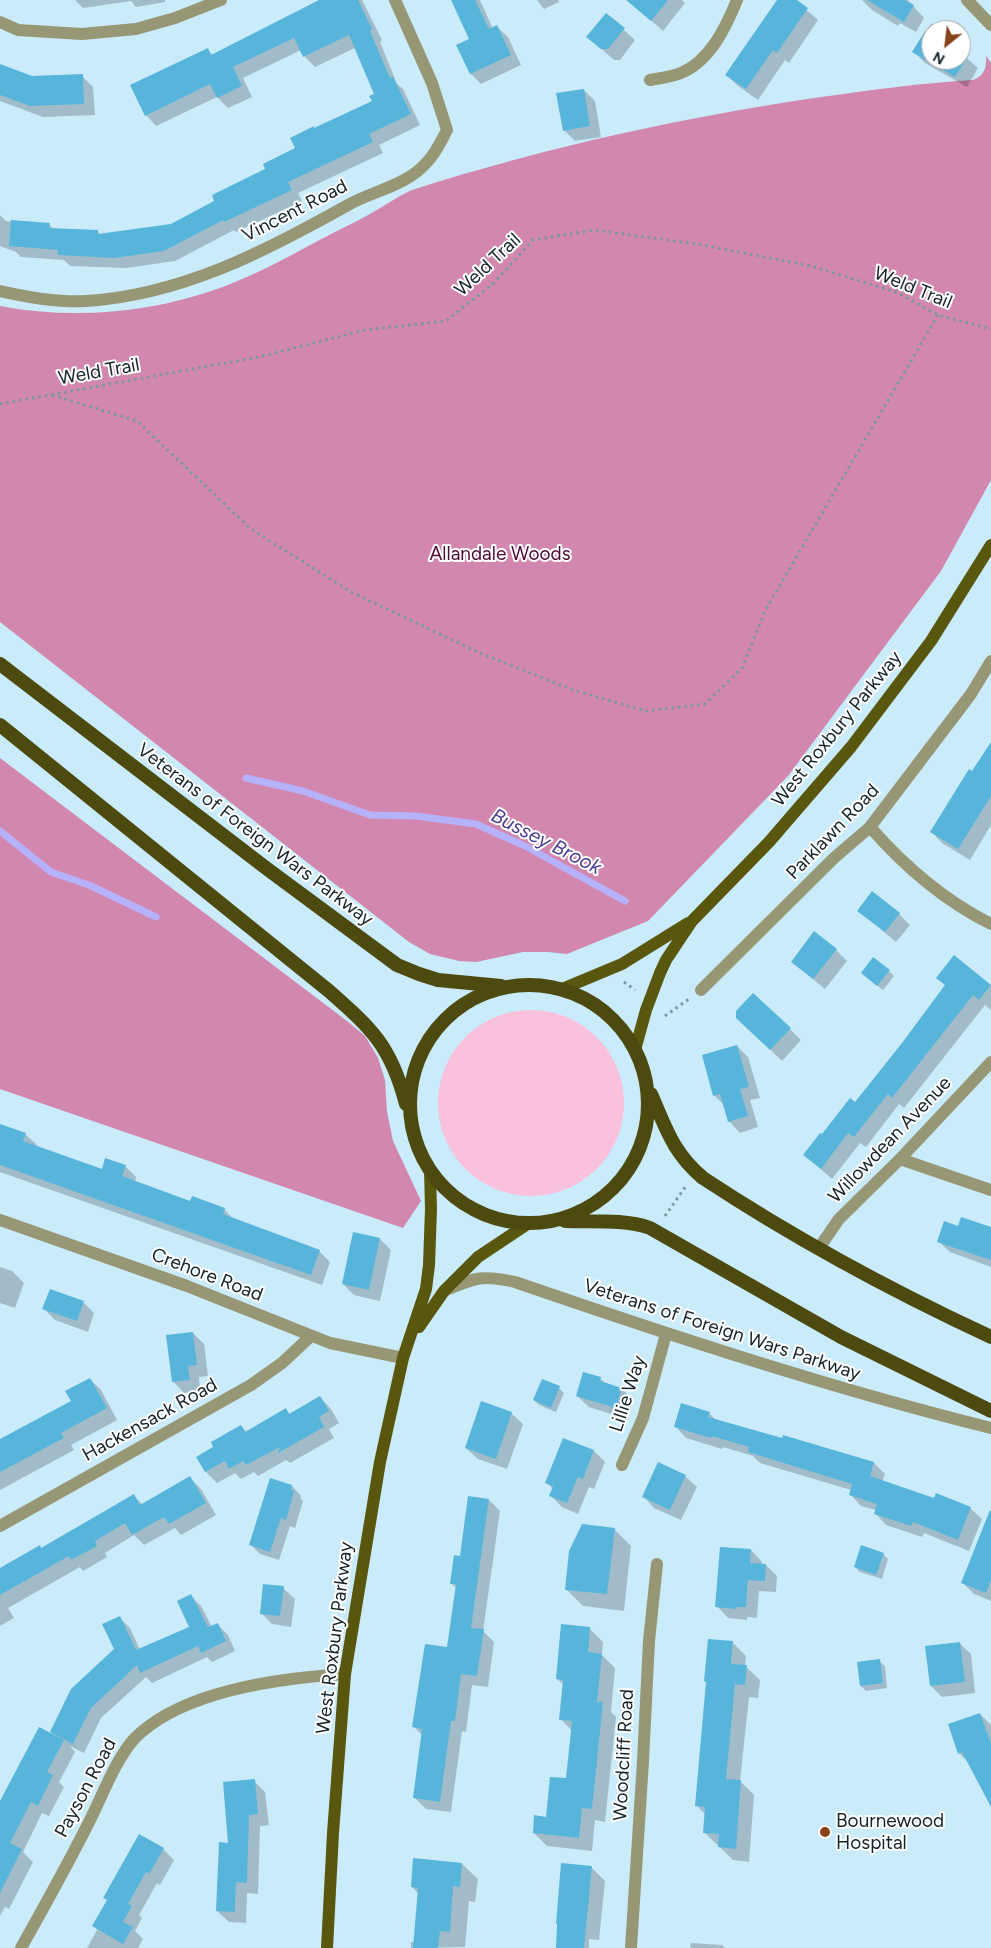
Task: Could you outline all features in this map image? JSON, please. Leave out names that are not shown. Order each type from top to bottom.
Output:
[{"type":"highway","name":"Veterans of Foreign Wars Parkway","points":[[0,664],[397,965],[438,980],[509,986]]},
{"type":"highway","points":[[0,725],[329,991],[367,1025],[382,1044],[394,1066],[419,1150],[430,1170],[447,1190],[467,1206],[497,1219],[529,1223],[552,1221],[571,1216],[607,1196],[627,1173],[638,1155],[645,1136],[648,1116],[647,1085]]},
{"type":"highway","points":[[412,1128],[410,1101],[413,1074],[423,1048],[448,1016],[482,994],[509,986],[538,985],[562,989],[584,998],[604,1011],[620,1027],[642,1065],[647,1085],[673,1143],[690,1167],[703,1178],[819,1248],[898,1291],[991,1337]]},
{"type":"highway","name":"Veterans of Foreign Wars Parkway","points":[[552,1221],[618,1222],[650,1228],[856,1345],[991,1411]]},
{"type":"main road","name":"West Roxbury Parkway","points":[[635,1050],[646,1010],[660,973],[666,960],[692,921],[769,842],[851,747],[931,640],[991,545]]},
{"type":"main road","name":"West Roxbury Parkway","points":[[562,989],[622,964],[692,921]]},
{"type":"main road","name":"West Roxbury Parkway","points":[[327,1948],[333,1833],[346,1674],[378,1470],[403,1358],[412,1337],[426,1289],[431,1209],[430,1170]]},
{"type":"main road","name":"West Roxbury Parkway","points":[[412,1337],[444,1291],[478,1257],[529,1223]]},
{"type":"street","points":[[0,22],[18,30],[91,33],[136,29],[175,18],[221,0]]},
{"type":"street","name":"Vincent Road","points":[[0,291],[30,298],[85,302],[148,293],[224,268],[282,242],[356,200],[411,176],[427,163],[447,130],[432,83],[395,0]]},
{"type":"street","points":[[650,80],[681,73],[697,63],[712,48],[737,0]]},
{"type":"street","points":[[967,0],[991,25]]},
{"type":"street","name":"Parklawn Road","points":[[701,990],[834,858],[870,827],[971,694],[991,661]]},
{"type":"street","points":[[870,827],[898,858],[925,883],[978,918],[991,924]]},
{"type":"street","name":"Willowdean Avenue","points":[[819,1248],[839,1219],[900,1159],[991,1062]]},
{"type":"street","points":[[900,1159],[991,1190]]},
{"type":"street","name":"Crehore Road","points":[[0,1220],[187,1286],[330,1343],[403,1358]]},
{"type":"street","name":"Veterans of Foreign Wars Parkway","points":[[444,1291],[468,1280],[490,1277],[515,1282],[666,1334],[897,1405],[991,1428]]},
{"type":"street","name":"Lillie Way","points":[[622,1465],[643,1418],[666,1334]]},
{"type":"street","name":"Hackensack Road","points":[[0,1526],[251,1386],[282,1363],[311,1336]]},
{"type":"street","name":"Woodcliff Road","points":[[631,1948],[649,1641],[657,1564]]},
{"type":"street","name":"Payson Road","points":[[22,1948],[121,1758],[134,1738],[153,1723],[188,1704],[251,1685],[346,1674]]},
{"type":"path","name":"Weld Trail","points":[[0,404],[259,356],[365,330],[446,321],[494,283],[533,240],[594,230],[697,244],[811,266],[896,292],[938,315],[991,329]]},
{"type":"path","points":[[52,394],[137,421],[251,529],[351,592],[499,660],[573,690],[646,711],[705,704],[742,668],[766,609],[938,315]]},
{"type":"path","points":[[617,977],[640,994]]},
{"type":"path","points":[[665,1016],[701,990]]},
{"type":"path","points":[[663,1218],[687,1186]]},
{"type":"shaded area","points":[[522,1010],[540,1010],[567,1017],[597,1037],[617,1067],[624,1094],[624,1112],[617,1139],[597,1169],[567,1189],[540,1196],[522,1196],[504,1192],[487,1185],[472,1175],[459,1162],[449,1147],[442,1130],[438,1112],[438,1094],[442,1076],[449,1059],[459,1044],[472,1031],[487,1021],[504,1014]]},
{"type":"green space","name":"Allandale Woods","points":[[986,56],[991,63],[991,480],[941,571],[788,776],[648,921],[567,954],[523,952],[476,962],[459,961],[430,954],[409,942],[0,622],[0,306],[55,313],[111,312],[194,297],[264,269],[415,189],[565,147],[718,114],[821,97],[973,80],[984,71]]},
{"type":"green space","points":[[0,758],[365,1036],[378,1058],[385,1080],[387,1112],[393,1141],[421,1201],[403,1228],[0,1089]]},
{"type":"building","points":[[319,0],[358,0],[372,29],[370,31],[390,78],[393,77],[411,114],[369,134],[373,142],[288,182],[292,190],[224,222],[223,220],[164,251],[114,258],[58,255],[58,250],[9,246],[11,220],[50,223],[49,228],[98,230],[98,234],[171,224],[214,201],[212,195],[265,169],[263,164],[295,148],[290,138],[372,101],[369,96],[374,94],[349,35],[303,57],[294,38],[233,67],[242,86],[217,98],[210,84],[145,116],[130,85],[208,48],[211,55]]},
{"type":"building","points":[[451,0],[475,0],[489,29],[497,25],[511,55],[470,74],[456,45],[469,39]]},
{"type":"building","points":[[626,0],[668,0],[651,21]]},
{"type":"building","points":[[777,0],[797,0],[808,8],[777,53],[773,50],[746,89],[725,75]]},
{"type":"building","points":[[867,0],[904,0],[914,5],[904,22]]},
{"type":"building","points":[[606,13],[625,28],[608,49],[601,49],[586,37]]},
{"type":"building","points":[[921,37],[921,57],[912,52]]},
{"type":"building","points":[[0,64],[32,76],[83,74],[84,104],[30,106],[0,95]]},
{"type":"building","points":[[943,70],[959,70],[955,77]]},
{"type":"building","points":[[584,89],[590,126],[563,131],[556,93]]},
{"type":"building","points":[[991,742],[991,796],[958,849],[930,832],[969,769],[972,771]]},
{"type":"building","points":[[872,891],[900,913],[885,932],[857,911]]},
{"type":"building","points":[[814,931],[837,949],[813,979],[791,962]]},
{"type":"building","points":[[954,955],[991,985],[979,1000],[973,995],[892,1098],[888,1094],[854,1137],[848,1133],[821,1169],[803,1155],[850,1098],[855,1102],[902,1043],[945,985],[936,978]]},
{"type":"building","points":[[873,957],[890,970],[877,986],[861,973]]},
{"type":"building","points":[[753,993],[791,1028],[770,1050],[736,1018],[736,1011]]},
{"type":"building","points":[[737,1045],[749,1087],[740,1089],[748,1116],[728,1122],[720,1094],[713,1096],[702,1055]]},
{"type":"building","points":[[0,1124],[26,1133],[23,1141],[102,1169],[105,1158],[126,1165],[122,1176],[190,1201],[192,1196],[225,1208],[223,1214],[320,1250],[311,1275],[0,1165]]},
{"type":"building","points":[[961,1217],[991,1227],[991,1260],[937,1242],[944,1221],[958,1226]]},
{"type":"building","points":[[353,1232],[380,1238],[369,1290],[342,1284]]},
{"type":"building","points":[[50,1289],[84,1301],[77,1321],[42,1309]]},
{"type":"building","points":[[193,1332],[197,1365],[188,1366],[190,1380],[172,1382],[166,1335]]},
{"type":"building","points":[[583,1372],[601,1377],[600,1381],[622,1388],[616,1408],[576,1396]]},
{"type":"building","points":[[90,1378],[107,1408],[61,1433],[64,1438],[0,1472],[0,1439],[71,1401],[65,1391]]},
{"type":"building","points":[[542,1379],[560,1386],[551,1408],[533,1400]]},
{"type":"building","points":[[320,1396],[329,1411],[319,1417],[324,1427],[278,1453],[280,1447],[246,1465],[243,1461],[229,1469],[225,1461],[205,1472],[196,1457],[213,1447],[211,1442],[241,1425],[245,1432],[286,1408],[289,1414]]},
{"type":"building","points":[[481,1401],[512,1412],[496,1459],[465,1448]]},
{"type":"building","points":[[681,1403],[710,1412],[708,1417],[782,1438],[783,1435],[874,1462],[870,1476],[934,1498],[936,1493],[971,1507],[958,1540],[913,1522],[911,1526],[874,1514],[877,1504],[849,1495],[852,1484],[748,1452],[749,1447],[674,1427]]},
{"type":"building","points":[[563,1438],[594,1450],[583,1479],[578,1477],[567,1503],[549,1496],[553,1486],[545,1483]]},
{"type":"building","points":[[658,1462],[686,1475],[670,1510],[642,1497]]},
{"type":"building","points":[[190,1476],[206,1503],[169,1524],[164,1517],[132,1535],[125,1523],[95,1541],[97,1546],[71,1560],[69,1556],[0,1595],[0,1568],[40,1545],[41,1548],[134,1494],[140,1505]]},
{"type":"building","points":[[270,1478],[292,1485],[291,1490],[294,1491],[286,1520],[281,1518],[270,1552],[249,1545]]},
{"type":"building","points":[[468,1496],[489,1499],[471,1628],[484,1629],[477,1676],[461,1674],[455,1721],[451,1721],[440,1802],[413,1798],[422,1729],[412,1727],[425,1644],[447,1647],[456,1584],[450,1584],[454,1555],[460,1556]]},
{"type":"building","points":[[990,1510],[991,1580],[986,1593],[961,1583]]},
{"type":"building","points":[[582,1524],[615,1528],[607,1594],[565,1590],[569,1551]]},
{"type":"building","points":[[861,1545],[884,1553],[876,1575],[854,1567]]},
{"type":"building","points":[[720,1547],[751,1549],[750,1563],[766,1564],[765,1581],[748,1580],[746,1607],[737,1607],[736,1609],[715,1607]]},
{"type":"building","points":[[263,1584],[284,1586],[280,1616],[260,1614]]},
{"type":"building","points":[[191,1594],[208,1627],[218,1623],[226,1641],[201,1653],[198,1646],[140,1673],[137,1665],[91,1708],[73,1744],[50,1732],[71,1689],[114,1649],[102,1624],[120,1616],[136,1650],[189,1627],[177,1601]]},
{"type":"building","points":[[561,1624],[590,1627],[588,1652],[602,1654],[597,1702],[603,1702],[592,1809],[582,1808],[579,1838],[533,1833],[534,1815],[546,1817],[550,1777],[566,1778],[572,1721],[559,1720],[563,1680],[556,1679]]},
{"type":"building","points":[[708,1639],[733,1641],[731,1664],[747,1665],[745,1685],[735,1684],[726,1779],[741,1780],[736,1849],[718,1847],[719,1834],[703,1833],[705,1807],[695,1806]]},
{"type":"building","points":[[960,1642],[965,1682],[930,1686],[925,1646]]},
{"type":"building","points":[[880,1659],[883,1683],[860,1686],[857,1662]]},
{"type":"building","points":[[980,1713],[991,1743],[991,1807],[962,1752],[958,1754],[948,1724]]},
{"type":"building","points":[[39,1727],[64,1740],[47,1772],[53,1775],[38,1806],[31,1802],[10,1843],[22,1849],[0,1893],[0,1801]]},
{"type":"building","points":[[255,1779],[258,1814],[249,1815],[247,1883],[236,1882],[235,1912],[216,1911],[219,1842],[228,1843],[223,1782]]},
{"type":"building","points":[[139,1834],[164,1848],[149,1874],[146,1872],[128,1904],[132,1906],[123,1922],[133,1927],[123,1944],[92,1926],[107,1900],[103,1898]]},
{"type":"building","points":[[413,1858],[462,1863],[460,1887],[453,1886],[450,1932],[440,1931],[438,1948],[413,1948],[418,1888],[411,1887]]},
{"type":"building","points":[[561,1863],[592,1866],[584,1948],[556,1948]]},
{"type":"waterway","name":"Bussey Brook","points":[[246,778],[303,791],[370,815],[416,816],[476,824],[525,846],[625,901]]},
{"type":"waterway","name":"Bussey Brook","points":[[0,831],[51,872],[89,885],[156,917]]},
{"type":"place","name":"Bournewood Hospital","points":[[825,1832]]}]
